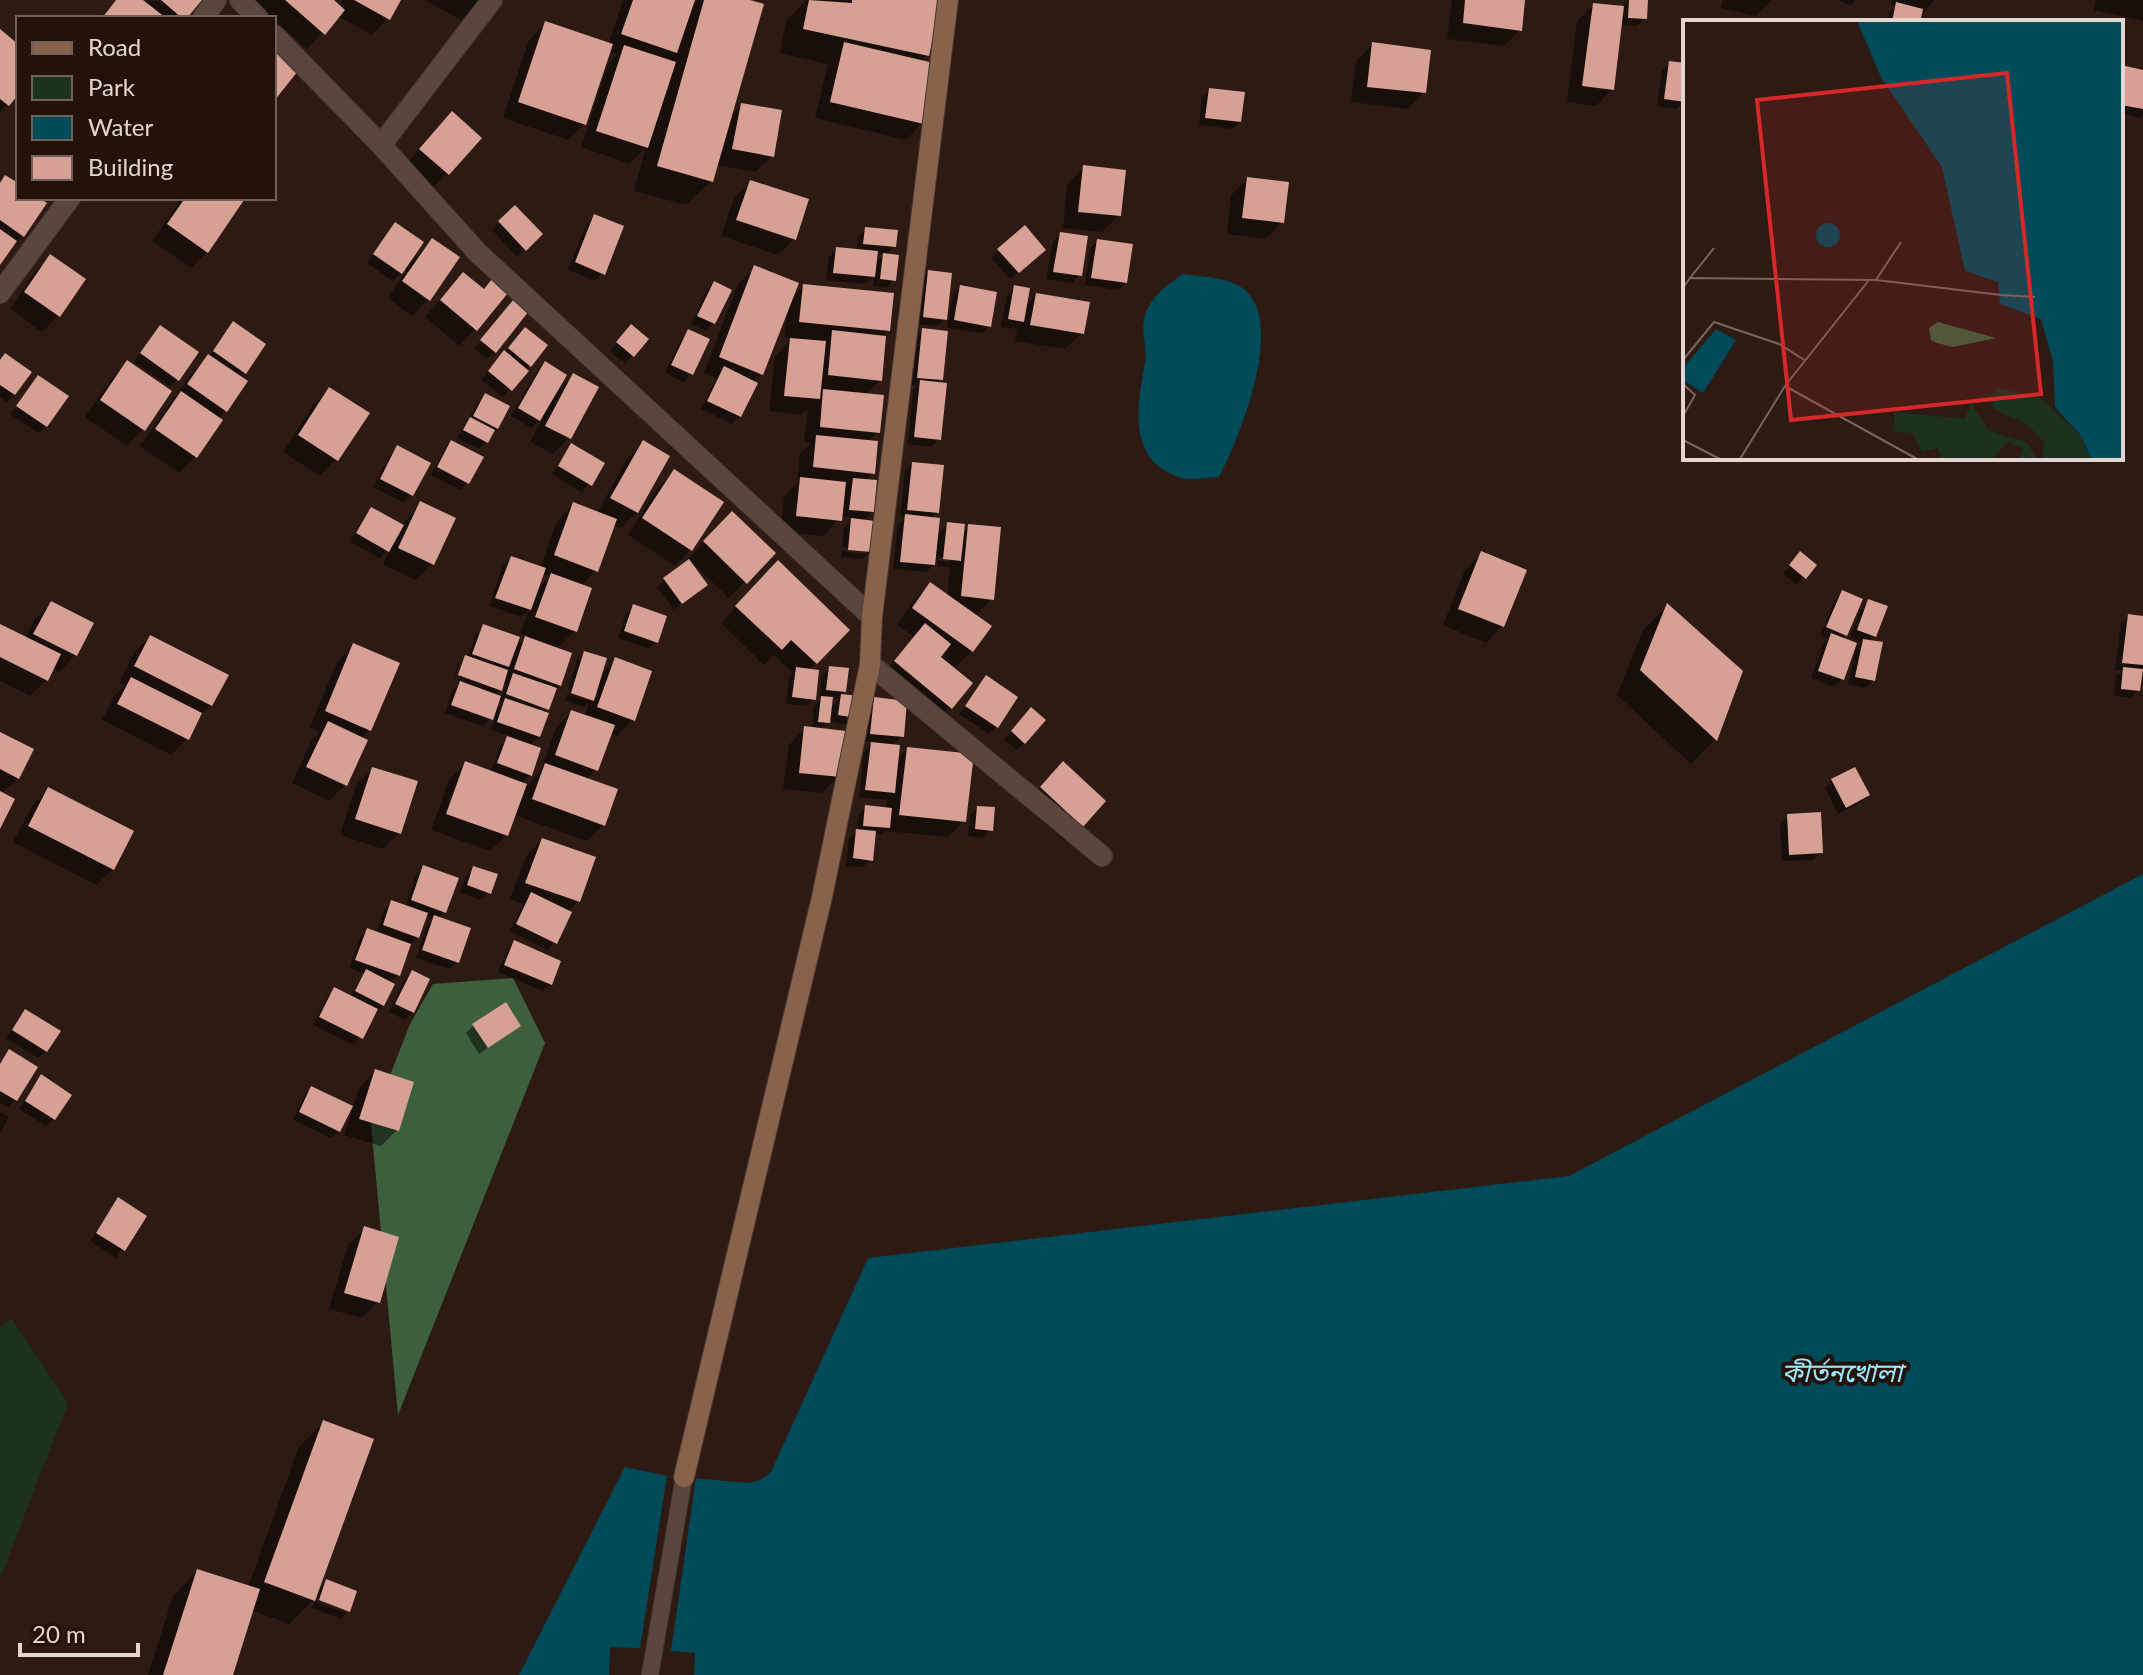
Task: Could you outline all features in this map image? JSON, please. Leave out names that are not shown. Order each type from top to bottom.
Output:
[{"type":"main road","points":[[684,1477],[822,897],[870,664],[872,617],[948,0]]},
{"type":"street","points":[[240,0],[256,16]]},
{"type":"street","points":[[381,145],[492,0]]},
{"type":"street","points":[[276,37],[381,145],[478,253],[872,617]]},
{"type":"street","points":[[0,293],[69,200]]},
{"type":"street","points":[[870,664],[1102,856]]},
{"type":"lane","points":[[650,1675],[684,1477]]},
{"type":"green space","points":[[513,978],[545,1043],[398,1415],[371,1124],[410,1024],[433,984]]},
{"type":"green space","points":[[12,1319],[68,1403],[0,1578],[0,1326]]},
{"type":"water","points":[[1183,274],[1235,284],[1248,293],[1258,310],[1261,332],[1254,385],[1237,437],[1219,477],[1186,479],[1164,470],[1151,459],[1140,430],[1138,414],[1146,357],[1143,330],[1146,312],[1154,299]]},
{"type":"water","name":"কীর্তনখোলা","points":[[2143,874],[2143,1675],[519,1675],[625,1467],[668,1476],[749,1483],[761,1480],[771,1472],[868,1258],[1569,1176]]},
{"type":"pier","points":[[667,1476],[696,1478],[671,1651],[695,1653],[694,1675],[609,1675],[610,1647],[640,1648]]},
{"type":"building","points":[[116,0],[143,0],[163,16],[104,16]]},
{"type":"building","points":[[161,0],[202,0],[189,16],[180,16]]},
{"type":"building","points":[[285,0],[334,0],[345,10],[325,35]]},
{"type":"building","points":[[354,0],[401,0],[390,20]]},
{"type":"building","points":[[633,0],[695,0],[677,53],[621,34]]},
{"type":"building","points":[[704,0],[750,0],[764,4],[713,182],[657,166]]},
{"type":"building","points":[[809,0],[852,3],[852,0],[941,0],[929,56],[803,29]]},
{"type":"building","points":[[1465,0],[1525,0],[1522,31],[1463,23]]},
{"type":"building","points":[[1629,0],[1648,0],[1647,19],[1628,18]]},
{"type":"building","points":[[1896,2],[1923,9],[1920,20],[1892,20]]},
{"type":"building","points":[[1593,3],[1624,6],[1614,90],[1582,86]]},
{"type":"building","points":[[545,21],[613,44],[586,125],[518,102]]},
{"type":"building","points":[[0,29],[16,42],[16,97],[9,106],[0,99]]},
{"type":"building","points":[[844,42],[938,64],[924,124],[830,102]]},
{"type":"building","points":[[1372,42],[1431,50],[1426,93],[1367,87]]},
{"type":"building","points":[[624,45],[676,62],[648,148],[596,131]]},
{"type":"building","points":[[276,46],[302,66],[276,98]]},
{"type":"building","points":[[1669,61],[1683,63],[1683,102],[1664,99]]},
{"type":"building","points":[[2123,65],[2143,70],[2143,109],[2123,105]]},
{"type":"building","points":[[1209,88],[1245,92],[1241,122],[1205,118]]},
{"type":"building","points":[[741,103],[782,110],[774,157],[732,149]]},
{"type":"building","points":[[452,111],[482,138],[449,175],[419,149]]},
{"type":"building","points":[[1083,165],[1126,170],[1121,216],[1078,212]]},
{"type":"building","points":[[5,175],[16,182],[16,200],[42,200],[47,203],[24,237],[0,220],[0,183]]},
{"type":"building","points":[[1247,177],[1289,182],[1284,223],[1242,218]]},
{"type":"building","points":[[750,180],[809,199],[796,240],[736,220]]},
{"type":"building","points":[[184,200],[244,200],[208,253],[167,224]]},
{"type":"building","points":[[515,205],[543,234],[526,251],[498,221]]},
{"type":"building","points":[[594,214],[624,226],[605,275],[575,262]]},
{"type":"building","points":[[395,222],[424,242],[402,274],[373,254]]},
{"type":"building","points":[[1025,225],[1046,250],[1019,273],[997,249]]},
{"type":"building","points":[[865,227],[898,230],[896,247],[863,244]]},
{"type":"building","points":[[0,229],[17,241],[0,265]]},
{"type":"building","points":[[1060,232],[1088,236],[1082,276],[1053,272]]},
{"type":"building","points":[[432,238],[460,257],[430,301],[402,281]]},
{"type":"building","points":[[1097,239],[1133,244],[1127,283],[1091,278]]},
{"type":"building","points":[[836,247],[878,251],[875,277],[833,273]]},
{"type":"building","points":[[883,253],[899,255],[896,281],[880,279]]},
{"type":"building","points":[[50,254],[86,279],[60,317],[24,292]]},
{"type":"building","points":[[754,265],[799,283],[763,375],[719,357]]},
{"type":"building","points":[[928,270],[952,273],[947,320],[923,317]]},
{"type":"building","points":[[463,272],[484,289],[496,274],[512,288],[477,331],[440,300]]},
{"type":"building","points":[[714,281],[732,290],[715,324],[697,316]]},
{"type":"building","points":[[803,284],[894,293],[890,331],[799,322]]},
{"type":"building","points":[[960,285],[997,292],[991,327],[954,320]]},
{"type":"building","points":[[1014,285],[1030,288],[1024,322],[1008,319]]},
{"type":"building","points":[[1036,293],[1090,302],[1084,334],[1030,325]]},
{"type":"building","points":[[514,299],[529,311],[496,353],[480,340]]},
{"type":"building","points":[[233,321],[266,344],[246,374],[213,351]]},
{"type":"building","points":[[631,324],[649,339],[634,357],[616,342]]},
{"type":"building","points":[[160,325],[199,352],[179,381],[140,353]]},
{"type":"building","points":[[525,327],[548,345],[531,367],[508,348]]},
{"type":"building","points":[[922,328],[948,331],[943,380],[917,378]]},
{"type":"building","points":[[688,329],[710,339],[693,375],[671,365]]},
{"type":"building","points":[[832,330],[886,336],[882,381],[828,375]]},
{"type":"building","points":[[790,338],[826,341],[820,399],[784,396]]},
{"type":"building","points":[[504,350],[529,371],[512,391],[488,371]]},
{"type":"building","points":[[5,353],[32,372],[15,395],[0,385],[0,360]]},
{"type":"building","points":[[208,354],[248,381],[227,412],[187,384]]},
{"type":"building","points":[[127,360],[172,391],[145,431],[100,400]]},
{"type":"building","points":[[545,361],[567,375],[540,421],[518,408]]},
{"type":"building","points":[[724,366],[758,383],[741,417],[707,401]]},
{"type":"building","points":[[573,373],[599,387],[571,439],[545,426]]},
{"type":"building","points":[[38,375],[69,396],[47,427],[16,406]]},
{"type":"building","points":[[920,380],[947,383],[941,440],[914,437]]},
{"type":"building","points":[[329,387],[370,413],[338,461],[298,435]]},
{"type":"building","points":[[823,389],[884,395],[880,433],[820,427]]},
{"type":"building","points":[[181,391],[223,420],[197,458],[155,429]]},
{"type":"building","points":[[485,393],[510,406],[498,429],[473,416]]},
{"type":"building","points":[[470,417],[495,430],[488,443],[463,430]]},
{"type":"building","points":[[816,435],[878,441],[875,474],[813,467]]},
{"type":"building","points":[[451,440],[484,457],[469,484],[437,467]]},
{"type":"building","points":[[643,440],[670,456],[638,513],[610,498]]},
{"type":"building","points":[[571,443],[605,463],[592,486],[558,466]]},
{"type":"building","points":[[397,445],[431,463],[413,496],[380,479]]},
{"type":"building","points":[[912,462],[944,465],[939,513],[907,510]]},
{"type":"building","points":[[674,469],[724,502],[692,551],[642,518]]},
{"type":"building","points":[[800,477],[846,482],[842,521],[796,516]]},
{"type":"building","points":[[853,478],[877,480],[874,512],[849,510]]},
{"type":"building","points":[[420,501],[456,518],[434,565],[398,548]]},
{"type":"building","points":[[573,502],[617,519],[598,572],[554,555]]},
{"type":"building","points":[[371,507],[404,525],[389,552],[356,533]]},
{"type":"building","points":[[732,511],[776,553],[747,584],[703,541]]},
{"type":"building","points":[[905,514],[940,518],[935,565],[900,562]]},
{"type":"building","points":[[851,518],[875,521],[872,552],[848,550]]},
{"type":"building","points":[[947,522],[965,524],[961,561],[943,559]]},
{"type":"building","points":[[968,524],[1001,527],[994,600],[961,596]]},
{"type":"building","points":[[1481,551],[1527,570],[1504,627],[1458,609]]},
{"type":"building","points":[[1800,551],[1817,565],[1806,579],[1789,565]]},
{"type":"building","points":[[511,556],[546,568],[531,610],[495,598]]},
{"type":"building","points":[[689,559],[708,585],[682,604],[663,578]]},
{"type":"building","points":[[778,560],[850,630],[817,664],[791,640],[782,650],[735,606]]},
{"type":"building","points":[[551,573],[592,588],[577,632],[535,617]]},
{"type":"building","points":[[930,582],[992,626],[973,652],[912,608]]},
{"type":"building","points":[[1842,590],[1863,599],[1847,636],[1826,627]]},
{"type":"building","points":[[1868,599],[1888,606],[1876,637],[1857,630]]},
{"type":"building","points":[[51,601],[94,623],[77,656],[33,634]]},
{"type":"building","points":[[1667,603],[1743,671],[1717,741],[1640,670]]},
{"type":"building","points":[[633,604],[667,616],[658,643],[624,631]]},
{"type":"building","points":[[2128,614],[2143,616],[2143,665],[2122,663]]},
{"type":"building","points":[[925,623],[951,644],[941,657],[973,683],[952,709],[894,661]]},
{"type":"building","points":[[0,624],[61,654],[48,681],[0,657]]},
{"type":"building","points":[[483,624],[520,637],[509,667],[472,654]]},
{"type":"building","points":[[1831,633],[1857,643],[1844,680],[1818,671]]},
{"type":"building","points":[[150,635],[229,675],[212,706],[134,666]]},
{"type":"building","points":[[525,636],[572,653],[561,686],[514,669]]},
{"type":"building","points":[[1863,639],[1883,642],[1875,681],[1855,677]]},
{"type":"building","points":[[353,643],[400,663],[371,731],[325,711]]},
{"type":"building","points":[[584,651],[607,658],[594,701],[571,693]]},
{"type":"building","points":[[465,655],[508,670],[502,691],[458,675]]},
{"type":"building","points":[[615,657],[652,671],[635,721],[597,707]]},
{"type":"building","points":[[829,666],[849,668],[846,692],[826,690]]},
{"type":"building","points":[[796,667],[819,670],[816,700],[792,697]]},
{"type":"building","points":[[2123,667],[2143,669],[2140,691],[2121,689]]},
{"type":"building","points":[[513,673],[557,688],[549,710],[506,694]]},
{"type":"building","points":[[986,675],[1018,697],[998,728],[965,706]]},
{"type":"building","points":[[131,677],[202,713],[189,740],[117,704]]},
{"type":"building","points":[[460,681],[501,696],[493,720],[451,705]]},
{"type":"building","points":[[841,694],[860,696],[857,718],[838,715]]},
{"type":"building","points":[[821,696],[833,697],[830,723],[818,722]]},
{"type":"building","points":[[874,697],[907,701],[904,737],[870,734]]},
{"type":"building","points":[[505,698],[549,713],[540,737],[497,722]]},
{"type":"building","points":[[1031,707],[1046,720],[1025,744],[1011,731]]},
{"type":"building","points":[[571,710],[615,725],[598,771],[555,755]]},
{"type":"building","points":[[328,721],[368,740],[347,786],[306,767]]},
{"type":"building","points":[[804,726],[846,731],[841,777],[799,773]]},
{"type":"building","points":[[0,732],[34,749],[19,779],[0,769]]},
{"type":"building","points":[[507,736],[541,748],[532,776],[497,763]]},
{"type":"building","points":[[871,742],[900,745],[895,793],[865,790]]},
{"type":"building","points":[[907,747],[974,754],[966,822],[899,815]]},
{"type":"building","points":[[465,761],[527,784],[508,836],[446,814]]},
{"type":"building","points":[[1063,761],[1106,801],[1083,827],[1040,787]]},
{"type":"building","points":[[545,763],[618,789],[605,826],[532,799]]},
{"type":"building","points":[[372,767],[418,781],[401,834],[355,819]]},
{"type":"building","points":[[1855,767],[1870,795],[1846,808],[1831,779]]},
{"type":"building","points":[[48,787],[134,831],[114,870],[28,826]]},
{"type":"building","points":[[0,791],[15,799],[0,829]]},
{"type":"building","points":[[865,805],[892,808],[890,828],[863,826]]},
{"type":"building","points":[[977,806],[995,807],[993,831],[975,829]]},
{"type":"building","points":[[1821,812],[1823,853],[1789,855],[1787,814]]},
{"type":"building","points":[[856,829],[876,831],[873,861],[853,858]]},
{"type":"building","points":[[542,838],[596,857],[580,902],[525,883]]},
{"type":"building","points":[[423,865],[459,878],[446,913],[411,900]]},
{"type":"building","points":[[473,866],[498,874],[491,894],[467,885]]},
{"type":"building","points":[[531,892],[572,912],[557,944],[516,924]]},
{"type":"building","points":[[391,900],[428,913],[419,938],[383,925]]},
{"type":"building","points":[[434,915],[471,928],[459,963],[422,950]]},
{"type":"building","points":[[367,928],[411,944],[400,976],[355,960]]},
{"type":"building","points":[[514,940],[561,961],[552,985],[504,965]]},
{"type":"building","points":[[366,969],[395,984],[384,1006],[355,991]]},
{"type":"building","points":[[412,970],[430,979],[414,1013],[395,1004]]},
{"type":"building","points":[[334,987],[378,1009],[363,1039],[319,1017]]},
{"type":"building","points":[[506,1002],[521,1026],[488,1048],[472,1024]]},
{"type":"building","points":[[25,1009],[61,1031],[47,1052],[12,1030]]},
{"type":"building","points":[[9,1049],[38,1067],[17,1101],[0,1091],[0,1064]]},
{"type":"building","points":[[375,1069],[414,1082],[399,1131],[359,1119]]},
{"type":"building","points":[[41,1074],[72,1095],[55,1120],[25,1101]]},
{"type":"building","points":[[311,1086],[353,1106],[340,1132],[299,1112]]},
{"type":"building","points":[[118,1197],[147,1216],[125,1251],[96,1233]]},
{"type":"building","points":[[364,1226],[399,1237],[380,1303],[344,1293]]},
{"type":"building","points":[[323,1420],[374,1439],[315,1601],[264,1582]]},
{"type":"building","points":[[197,1569],[260,1589],[233,1675],[163,1675]]},
{"type":"building","points":[[326,1579],[357,1591],[350,1612],[319,1600]]}]
